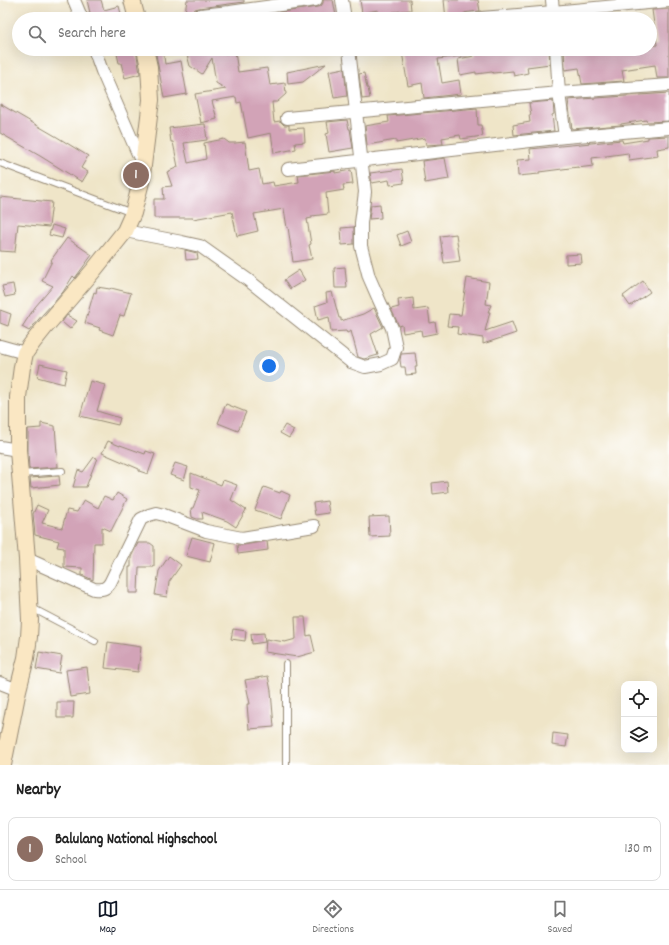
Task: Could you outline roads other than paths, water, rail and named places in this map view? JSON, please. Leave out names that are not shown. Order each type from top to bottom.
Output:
[{"type":"street","points":[[74,0],[79,12]]},
{"type":"street","points":[[132,0],[135,12]]},
{"type":"street","points":[[230,12],[316,0]]},
{"type":"street","points":[[342,0],[344,12]]},
{"type":"street","points":[[552,0],[553,12]]},
{"type":"street","points":[[584,12],[669,1]]},
{"type":"street","points":[[97,56],[142,163]]},
{"type":"street","points":[[2,763],[26,658],[29,637],[30,608],[18,450],[18,397],[22,367],[25,353],[125,231],[133,213],[141,182],[142,163],[151,100],[149,67],[147,56]]},
{"type":"street","points":[[125,231],[200,246],[248,280],[350,362],[365,367],[381,364],[392,359],[396,347],[392,328],[369,277],[361,246],[361,223],[365,192],[350,56]]},
{"type":"street","points":[[556,56],[559,93],[565,138]]},
{"type":"street","points":[[287,118],[559,93],[669,85]]},
{"type":"street","points":[[288,169],[669,128]]},
{"type":"street","points":[[0,346],[25,353]]},
{"type":"street","points":[[0,447],[18,450]]},
{"type":"street","points":[[27,559],[94,589],[100,590],[106,588],[110,583],[141,519],[149,515],[164,515],[206,531],[242,538],[314,526]]},
{"type":"street","points":[[0,683],[18,690]]},
{"type":"lane","points":[[0,163],[133,213]]},
{"type":"lane","points":[[20,474],[62,471]]},
{"type":"lane","points":[[30,608],[95,641]]},
{"type":"lane","points":[[286,664],[286,765]]},
{"type":"place","name":"Balulang National Highschool","points":[[136,175]]}]
